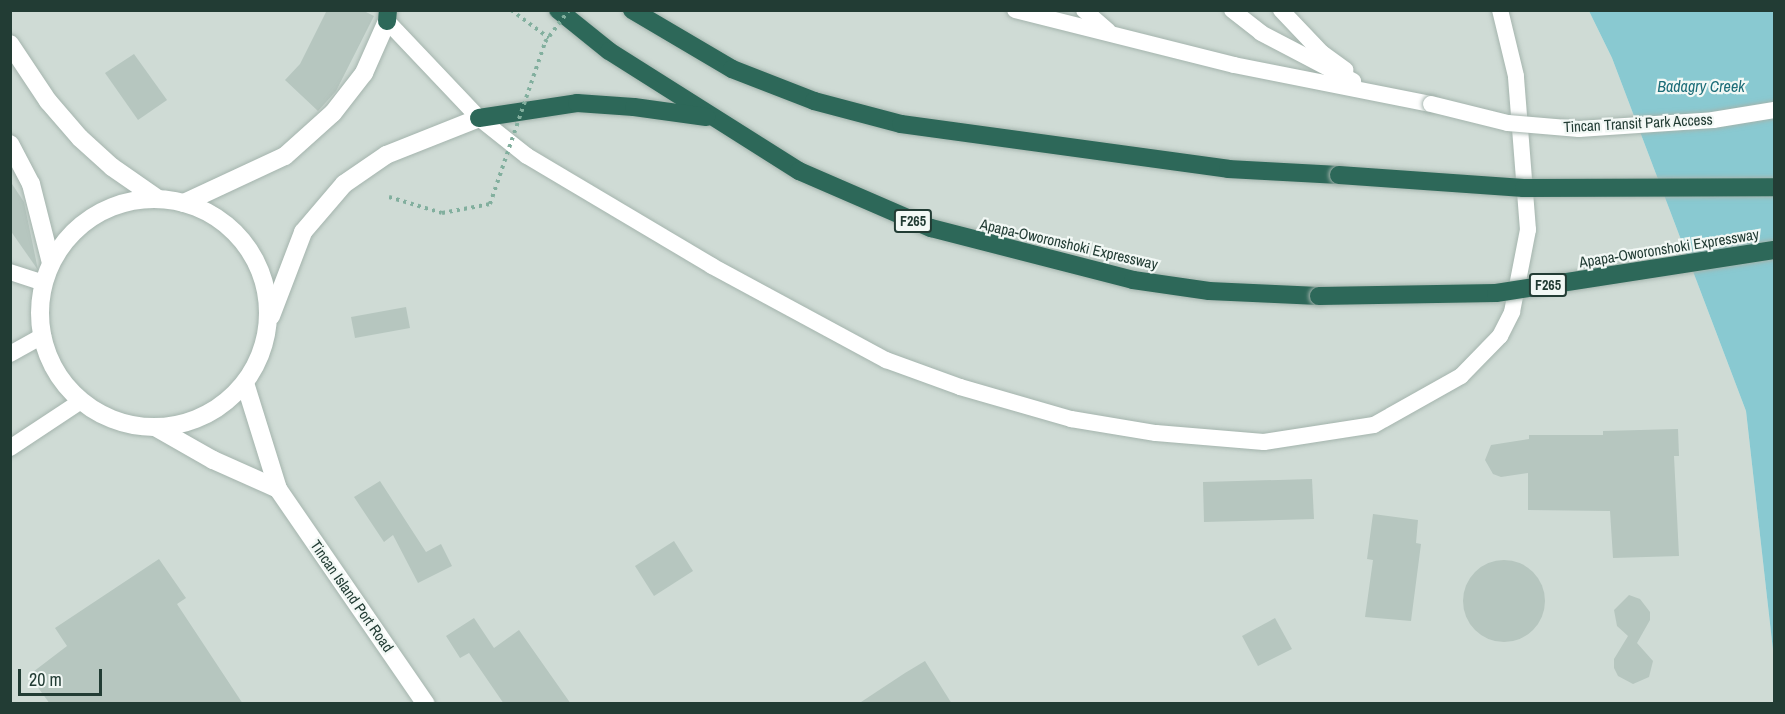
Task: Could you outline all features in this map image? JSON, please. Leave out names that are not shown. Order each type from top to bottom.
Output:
[{"type":"highway","name":"Apapa-Oworonshoki Expressway","points":[[558,10],[609,51],[799,171],[931,228],[1133,280],[1209,291],[1319,296],[1496,293],[1774,250]]},
{"type":"highway","points":[[632,10],[732,69],[814,101],[901,124],[1228,169],[1524,188],[1772,186]]},
{"type":"highway","points":[[479,118],[577,104],[634,106],[713,118]]},
{"type":"street","points":[[184,203],[285,156],[333,113],[364,73],[387,16]]},
{"type":"street","points":[[10,44],[48,100],[80,138],[112,167],[158,199]]},
{"type":"street","points":[[268,324],[268,301],[254,258],[225,223],[184,203],[158,199],[115,205],[95,215],[70,236],[51,263],[44,283],[40,318],[43,336],[57,372],[81,401],[116,421],[155,427],[195,420],[230,399],[245,383],[256,365],[268,324],[303,232],[344,184],[386,155],[479,118]]},
{"type":"street","points":[[10,144],[31,184],[51,263]]},
{"type":"street","name":"Tincan Island Port Road","points":[[245,383],[278,489],[426,704]]},
{"type":"street","points":[[155,427],[213,460],[278,489]]},
{"type":"lane","points":[[1015,10],[1234,65],[1378,93]]},
{"type":"lane","points":[[1084,10],[1112,34]]},
{"type":"lane","points":[[1232,10],[1261,33],[1310,62],[1378,93]]},
{"type":"lane","points":[[1281,10],[1322,53],[1378,93]]},
{"type":"lane","points":[[387,16],[479,118],[527,156],[712,266],[886,360],[960,387],[1071,419],[1156,433],[1263,442],[1374,425],[1461,376],[1500,336],[1512,312],[1528,230],[1516,76],[1500,10]]},
{"type":"lane","name":"Tincan Transit Park Access","points":[[1378,93],[1509,123],[1580,129],[1713,120],[1774,110]]},
{"type":"lane","points":[[10,272],[44,283]]},
{"type":"lane","points":[[10,354],[43,336]]},
{"type":"lane","points":[[10,448],[81,401]]},
{"type":"path","points":[[511,10],[549,38]]},
{"type":"path","points":[[389,197],[442,213],[490,204],[549,38],[569,10]]},
{"type":"shaded area","points":[[10,11],[1589,11],[1612,58],[1746,411],[1774,659],[1774,703],[11,703]]},
{"type":"water","name":"Badagry Creek","points":[[1589,11],[1774,11],[1774,659],[1746,411],[1612,58]]},
{"type":"building","points":[[327,10],[362,10],[374,16],[336,91],[318,111],[285,80],[300,64]]},
{"type":"building","points":[[134,54],[167,100],[138,120],[105,73]]},
{"type":"building","points":[[10,181],[24,202],[38,270],[10,230]]},
{"type":"building","points":[[406,307],[410,328],[355,338],[351,317]]},
{"type":"building","points":[[1678,429],[1679,456],[1674,456],[1679,556],[1613,558],[1610,511],[1528,510],[1528,473],[1501,477],[1493,474],[1485,460],[1491,445],[1529,439],[1529,435],[1603,435],[1603,431]]},
{"type":"building","points":[[1312,479],[1314,519],[1204,522],[1203,482]]},
{"type":"building","points":[[380,481],[426,552],[441,544],[452,566],[418,583],[393,535],[384,542],[354,497]]},
{"type":"building","points":[[1373,514],[1418,520],[1416,543],[1421,544],[1411,621],[1365,617],[1373,560],[1367,559]]},
{"type":"building","points":[[674,541],[693,571],[654,596],[635,566]]},
{"type":"building","points":[[159,559],[186,598],[177,604],[243,704],[50,704],[29,675],[67,646],[55,628]]},
{"type":"building","points":[[1504,560],[1520,563],[1533,572],[1542,585],[1545,601],[1542,617],[1533,630],[1520,639],[1504,642],[1488,639],[1475,630],[1466,617],[1463,601],[1466,585],[1475,572],[1488,563]]},
{"type":"building","points":[[1629,595],[1640,599],[1650,612],[1650,620],[1637,643],[1653,661],[1649,677],[1633,684],[1618,676],[1614,668],[1614,659],[1628,636],[1617,626],[1614,610]]},
{"type":"building","points":[[474,618],[494,648],[519,630],[571,704],[504,704],[469,653],[460,658],[446,636]]},
{"type":"building","points":[[1275,618],[1292,649],[1258,666],[1242,636]]},
{"type":"building","points":[[925,661],[952,704],[858,704],[905,673]]}]
